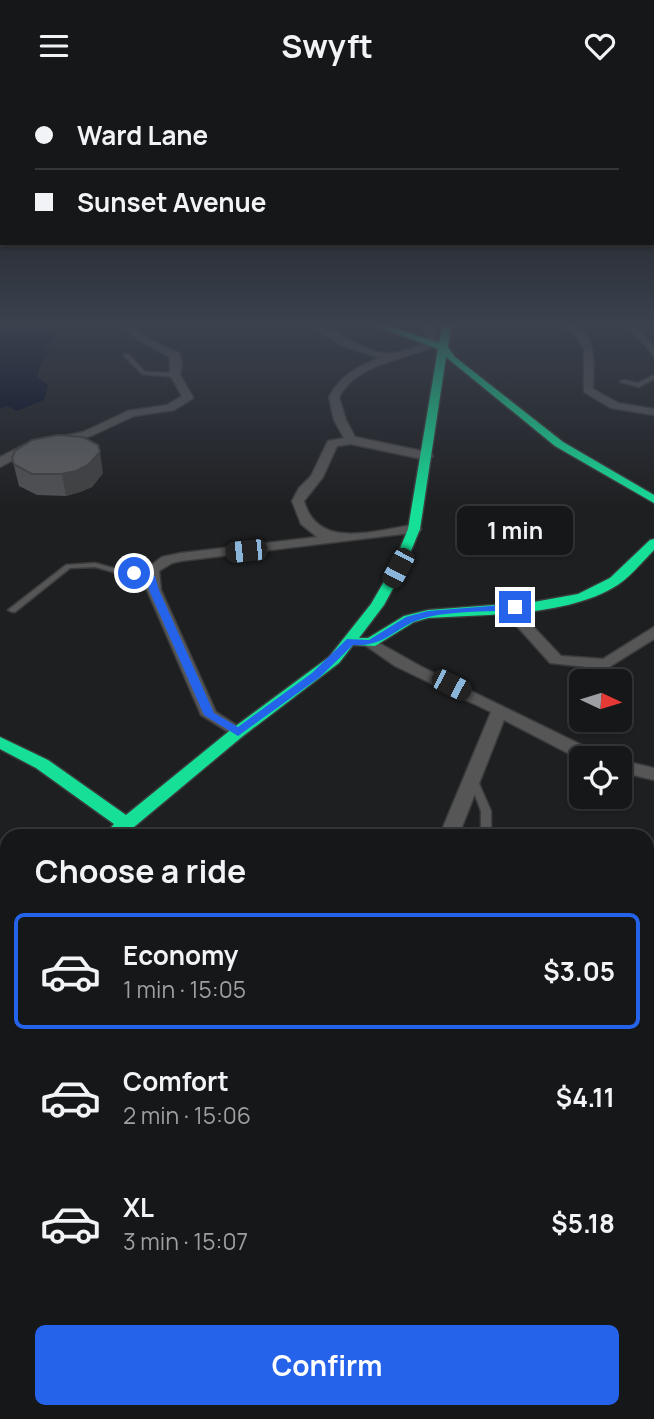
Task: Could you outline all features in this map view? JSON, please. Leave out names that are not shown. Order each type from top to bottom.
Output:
[{"type":"main road","points":[[120,829],[238,732],[316,675],[351,642],[387,588],[414,529],[427,456],[434,385]]},
{"type":"main road","points":[[485,385],[559,444],[654,500]]},
{"type":"main road","points":[[623,482],[654,486]]},
{"type":"main road","points":[[351,642],[370,643],[409,619],[428,614],[552,604],[594,592],[623,574],[654,543]]},
{"type":"main road","points":[[0,742],[34,759],[126,824]]},
{"type":"street","points":[[0,463],[6,457],[27,448],[88,433],[118,418],[180,404],[188,397],[181,385]]},
{"type":"street","points":[[341,385],[334,397],[340,420],[351,440]]},
{"type":"street","points":[[588,385],[588,390],[615,406],[654,412]]},
{"type":"street","points":[[339,540],[318,534],[306,524],[298,501],[303,491],[317,477],[332,443],[351,440],[427,456]]},
{"type":"street","points":[[238,732],[209,715],[154,590],[152,570],[167,560],[181,557],[414,529]]},
{"type":"street","points":[[515,607],[520,621],[556,660],[567,662],[606,664],[654,632]]},
{"type":"street","points":[[370,643],[397,662],[500,710],[569,747]]},
{"type":"street","points":[[451,829],[500,710]]},
{"type":"street","points":[[632,769],[654,774]]},
{"type":"lane","points":[[12,610],[68,566],[95,565],[117,572],[151,576]]},
{"type":"lane","points":[[473,779],[486,811],[484,829]]},
{"type":"water","points":[[0,385],[48,385],[44,400],[17,411],[7,406],[0,409]]},
{"type":"building","points":[[58,435],[83,437],[98,445],[100,452],[88,465],[62,474],[32,474],[14,464],[12,458],[15,451],[32,440]]},
{"type":"traffic: fast","points":[[120,829],[238,732],[334,660],[377,605],[398,568],[414,529],[437,385]]},
{"type":"traffic: fast","points":[[485,385],[559,444],[654,500]]},
{"type":"traffic: fast","points":[[351,641],[370,643],[409,619],[428,614],[534,606],[582,597],[615,581],[654,543]]},
{"type":"traffic: fast","points":[[0,742],[42,764],[126,824]]},
{"type":"route","points":[[134,573],[151,576],[154,590],[209,715],[238,732],[316,675],[351,642],[370,643],[409,619],[428,614],[515,607]]}]
